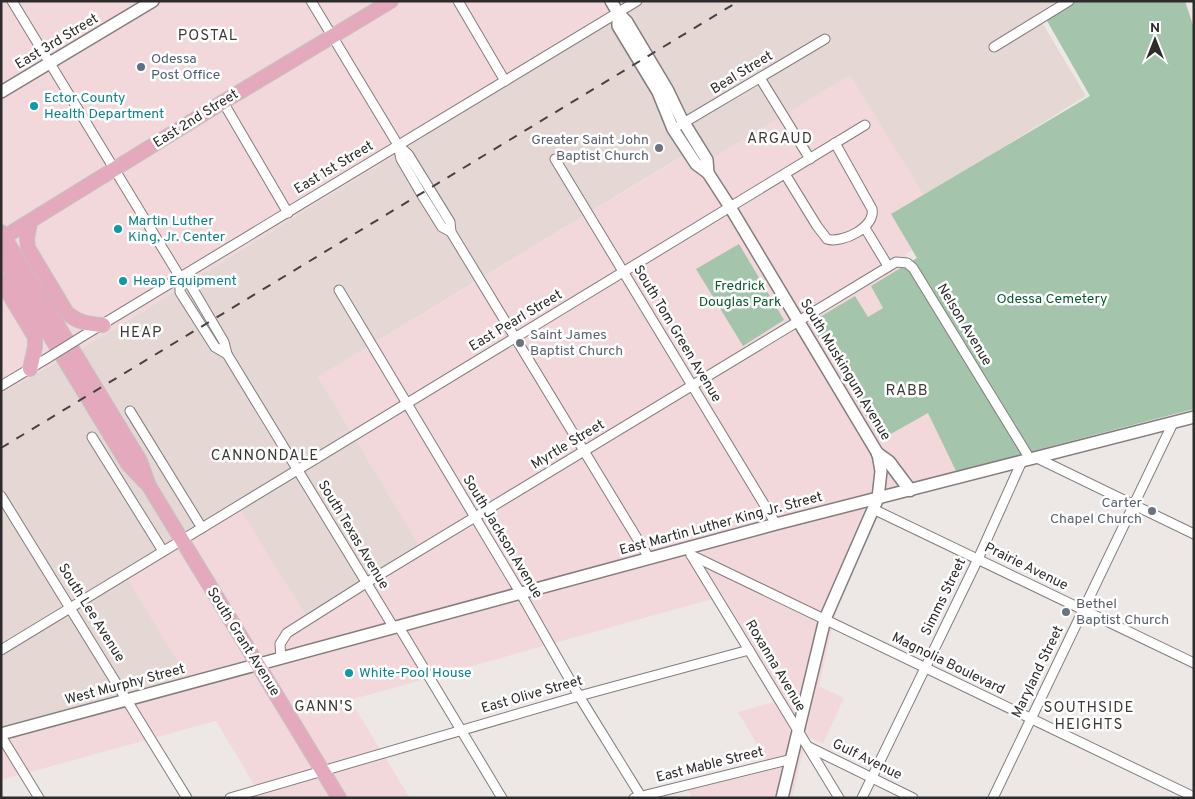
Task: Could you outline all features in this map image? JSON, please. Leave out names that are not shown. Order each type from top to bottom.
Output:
[{"type":"main road","name":"East 2nd Street","points":[[2,236],[30,222],[222,102],[391,1]]},
{"type":"main road","points":[[30,222],[27,239],[28,248],[64,309],[71,317],[78,321],[103,324]]},
{"type":"main road","points":[[2,236],[63,345]]},
{"type":"main road","points":[[1,255],[63,345]]},
{"type":"main road","points":[[1,281],[34,337],[35,346],[30,369]]},
{"type":"main road","name":"South Grant Avenue","points":[[63,345],[128,464],[149,486],[339,798]]},
{"type":"main road","points":[[878,454],[888,462],[910,490]]},
{"type":"street","name":"South Texas Avenue","points":[[12,1],[180,277],[180,292],[215,347],[227,354],[366,583],[397,627],[502,798]]},
{"type":"street","name":"East 3rd Street","points":[[1,92],[153,1]]},
{"type":"street","points":[[311,1],[398,146],[401,159],[422,195],[442,227],[451,232],[649,558]]},
{"type":"street","points":[[458,1],[505,81]]},
{"type":"street","points":[[611,1],[618,13],[627,22],[644,59]]},
{"type":"street","name":"East 1st Street","points":[[1,386],[637,1]]},
{"type":"street","points":[[994,47],[1069,1]]},
{"type":"street","name":"Beal Street","points":[[673,129],[825,40]]},
{"type":"street","name":"South Muskingum Avenue","points":[[644,59],[667,89],[684,123],[707,160],[708,173]]},
{"type":"street","name":"South Muskingum Avenue","points":[[644,59],[673,129],[696,164],[708,173],[730,207],[878,454],[880,471],[878,498],[825,619],[782,798]]},
{"type":"street","points":[[760,78],[810,159]]},
{"type":"street","points":[[222,102],[288,213]]},
{"type":"street","name":"East Pearl Street","points":[[1,650],[865,125]]},
{"type":"street","points":[[785,174],[827,239],[836,240],[865,228],[872,219],[872,209],[835,143]]},
{"type":"street","name":"South Tom Green Avenue","points":[[555,159],[776,524]]},
{"type":"street","points":[[865,228],[888,266]]},
{"type":"street","name":"Nelson Avenue","points":[[888,266],[902,261],[910,264],[913,268],[1029,459]]},
{"type":"street","name":"Myrtle Street","points":[[281,659],[280,644],[286,633],[888,266]]},
{"type":"street","name":"South Jackson Avenue","points":[[339,290],[639,797]]},
{"type":"street","points":[[130,412],[202,528]]},
{"type":"street","name":"East Martin Luther King Jr. Street","points":[[257,665],[649,558],[689,551],[776,524],[1194,418]]},
{"type":"street","name":"Maryland Street","points":[[993,798],[1172,423]]},
{"type":"street","points":[[92,437],[163,551]]},
{"type":"street","points":[[1029,459],[1134,504],[1194,534]]},
{"type":"street","name":"Simms Street","points":[[862,798],[1029,459]]},
{"type":"street","name":"South Lee Avenue","points":[[1,496],[187,798]]},
{"type":"street","name":"Prairie Avenue","points":[[873,509],[1194,663]]},
{"type":"street","name":"Magnolia Boulevard","points":[[689,551],[1194,798]]},
{"type":"street","name":"Roxanna Avenue","points":[[689,551],[839,798]]},
{"type":"street","name":"East Olive Street","points":[[230,798],[579,696],[749,650]]},
{"type":"street","name":"West Murphy Street","points":[[1,735],[257,665]]},
{"type":"street","points":[[1,735],[39,798]]},
{"type":"street","name":"Gulf Avenue","points":[[809,747],[913,798]]},
{"type":"street","name":"East Mable Street","points":[[639,797],[792,759]]},
{"type":"shaded area","points":[[1,1],[642,1],[103,336],[1,394]]},
{"type":"shaded area","points":[[642,1],[1066,1],[1040,19],[1086,96],[924,196],[850,75],[704,163],[694,149],[318,377],[421,549],[308,619],[238,506],[125,575],[191,683],[1,734],[1,394],[103,336]]},
{"type":"shaded area","points":[[850,74],[924,196],[914,248],[905,255],[1030,459],[869,494],[878,517],[844,585],[819,686],[844,698],[823,744],[807,736],[792,798],[692,798],[688,790],[772,770],[738,712],[785,699],[723,596],[350,700],[410,798],[262,798],[216,721],[1,780],[1,734],[190,683],[124,575],[238,506],[421,550],[318,377],[695,149]]},
{"type":"green space","name":"Odessa Cemetery","points":[[1076,1],[1185,1],[1194,28],[1194,409],[956,471],[928,413],[880,440],[810,323],[855,296],[868,317],[883,308],[871,286],[917,258],[891,214],[1090,96],[1046,19]]},
{"type":"green space","name":"Fredrick Douglas Park","points":[[739,244],[784,320],[743,346],[696,269]]},
{"type":"railway","points":[[1,448],[739,1]]},
{"type":"place","name":"Odessa Post Office","points":[[141,67]]},
{"type":"place","name":"Ector County Health Department","points":[[34,106]]},
{"type":"place","name":"Greater Saint John Baptist Church","points":[[659,148]]},
{"type":"place","name":"Martin Luther King, Jr. Center","points":[[118,229]]},
{"type":"place","name":"Heap Equipment","points":[[123,281]]},
{"type":"place","name":"Saint James Baptist Church","points":[[520,343]]},
{"type":"place","name":"Carter Chapel Church","points":[[1152,511]]},
{"type":"place","name":"Bethel Baptist Church","points":[[1066,612]]},
{"type":"place","name":"White-Pool House","points":[[349,673]]},
{"type":"district","name":"POSTAL","points":[[208,36]]},
{"type":"district","name":"ARGAUD","points":[[780,139]]},
{"type":"district","name":"HEAP","points":[[141,333]]},
{"type":"district","name":"RABB","points":[[907,391]]},
{"type":"district","name":"CANNONDALE","points":[[265,456]]},
{"type":"district","name":"GANN'S","points":[[324,707]]},
{"type":"district","name":"SOUTHSIDE HEIGHTS","points":[[1089,716]]}]
